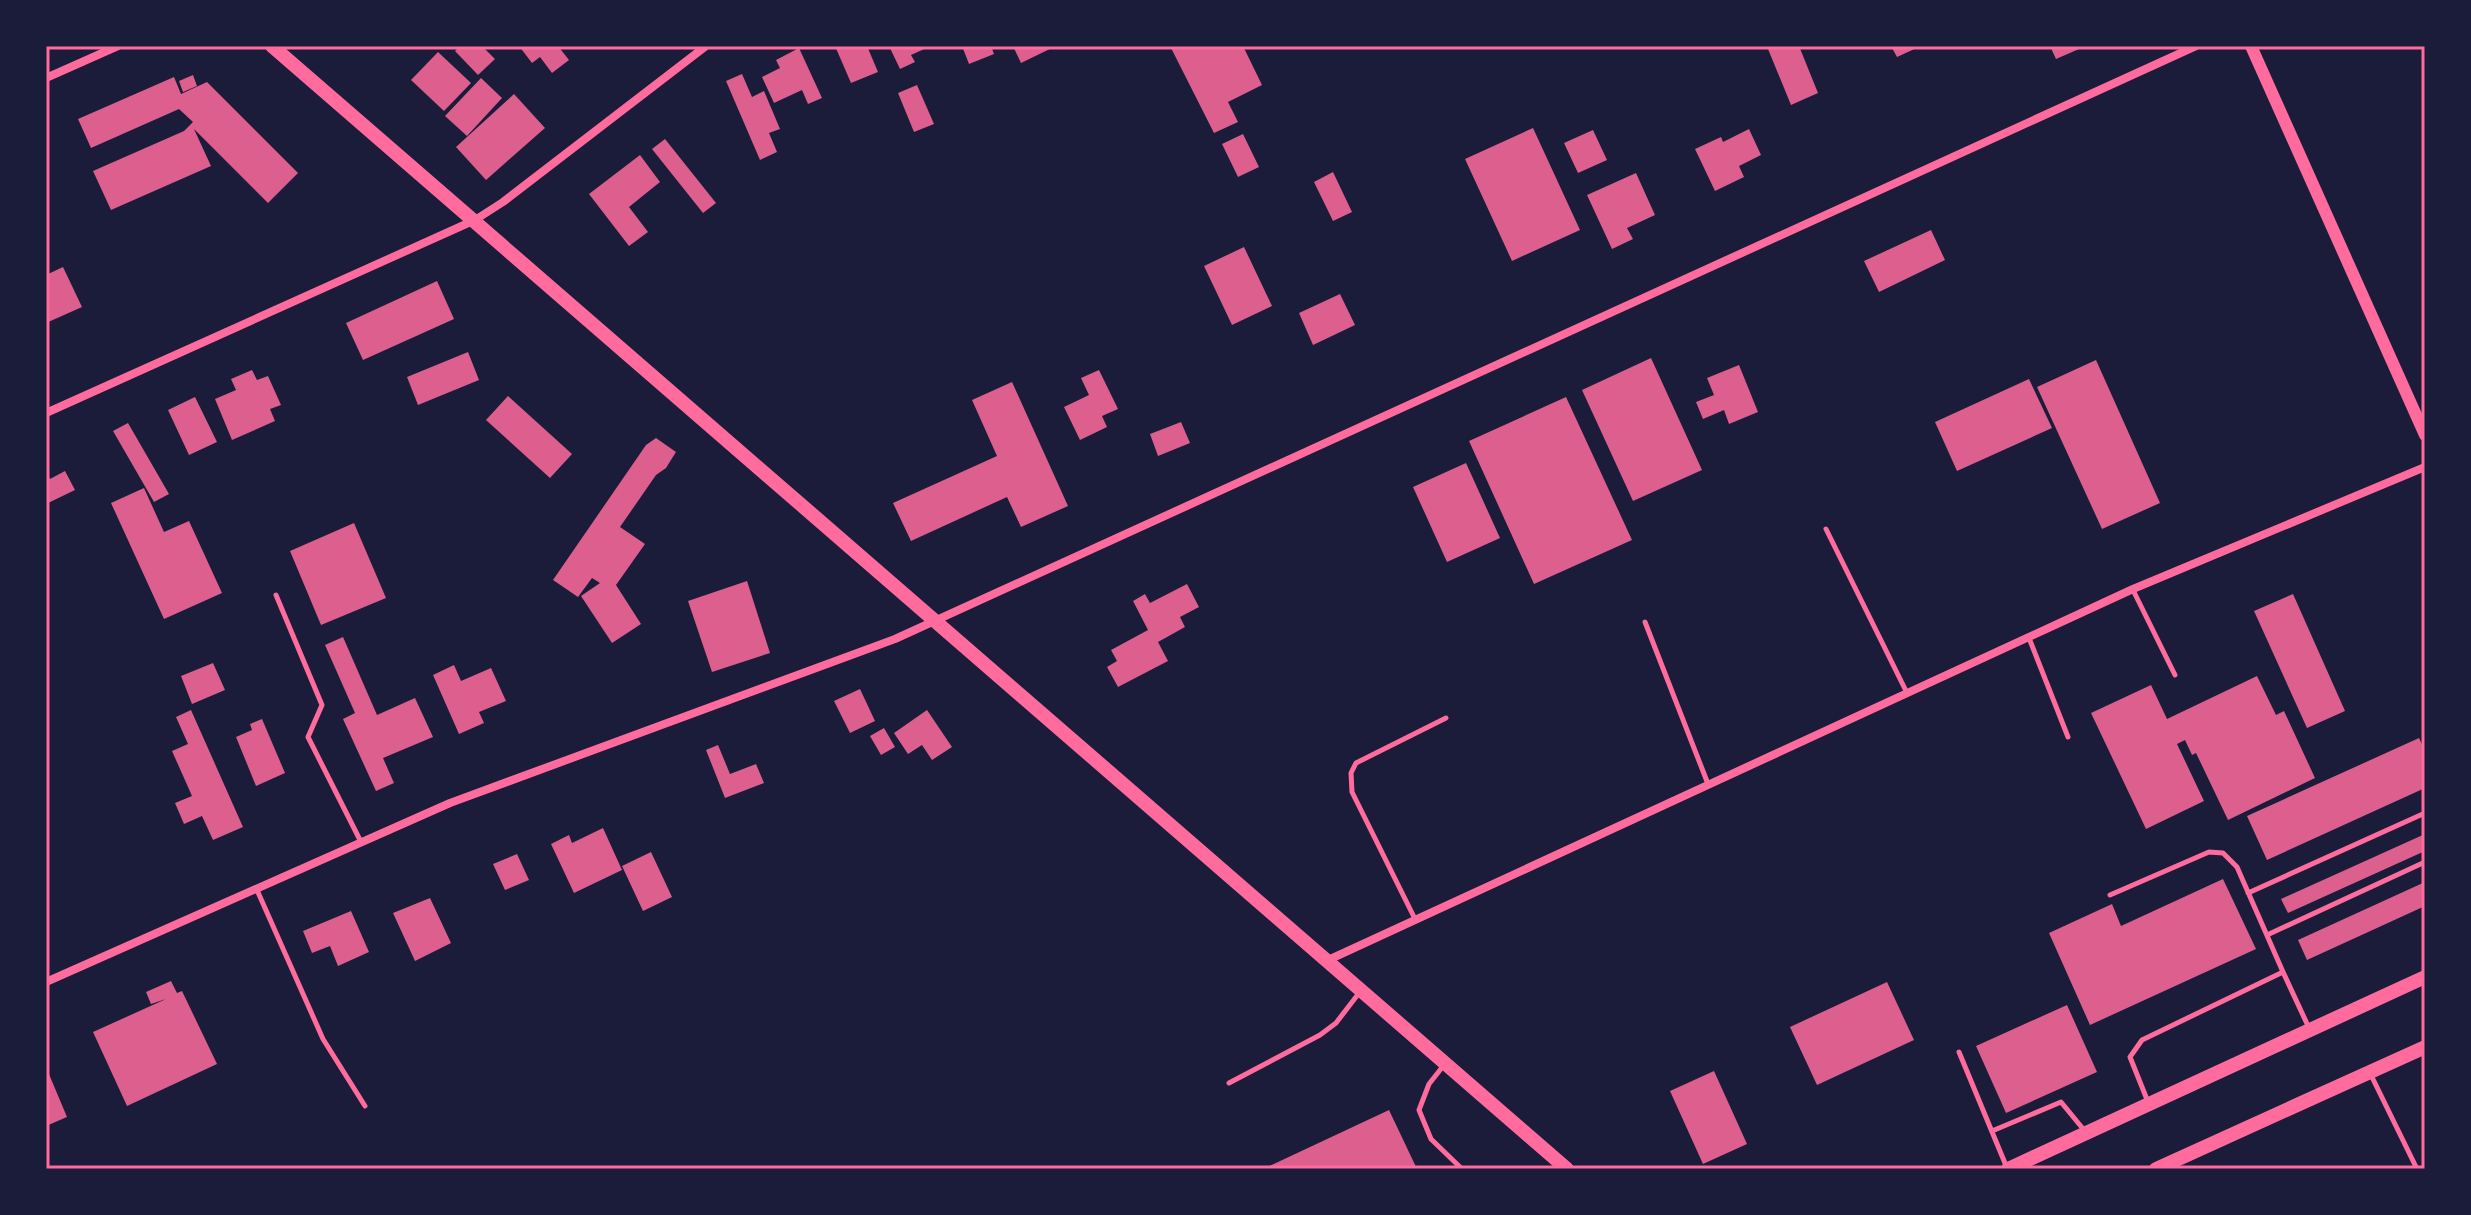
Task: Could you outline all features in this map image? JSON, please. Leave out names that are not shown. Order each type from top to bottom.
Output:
[{"type":"main road","points":[[272,46],[937,620],[1564,1168]]},
{"type":"main road","points":[[2008,1169],[2425,977]]},
{"type":"main road","points":[[2156,1169],[2425,1047]]},
{"type":"street","points":[[46,78],[118,46]]},
{"type":"street","points":[[46,413],[475,220],[503,202],[706,46]]},
{"type":"street","points":[[46,982],[450,803],[895,639],[2196,46]]},
{"type":"street","points":[[2251,46],[2425,435]]},
{"type":"street","points":[[1325,962],[2133,589],[2425,467]]},
{"type":"lane","points":[[1826,529],[1907,693]]},
{"type":"lane","points":[[2133,589],[2175,675]]},
{"type":"lane","points":[[276,595],[322,705],[308,737],[361,842]]},
{"type":"lane","points":[[1645,622],[1708,784]]},
{"type":"lane","points":[[2029,637],[2068,737]]},
{"type":"lane","points":[[1415,919],[1352,792],[1351,773],[1356,763],[1446,718]]},
{"type":"lane","points":[[2248,893],[2425,813]]},
{"type":"lane","points":[[2110,895],[2216,851],[2230,858],[2309,1028]]},
{"type":"lane","points":[[2267,935],[2425,862]]},
{"type":"lane","points":[[257,890],[323,1039],[365,1106]]},
{"type":"lane","points":[[2148,1103],[2130,1057],[2142,1040],[2283,972]]},
{"type":"lane","points":[[1229,1083],[1320,1035],[1336,1023],[1360,992]]},
{"type":"lane","points":[[1959,1052],[2008,1169]]},
{"type":"lane","points":[[1444,1064],[1429,1084],[1419,1110],[1431,1139],[1462,1169]]},
{"type":"lane","points":[[2370,1072],[2417,1169]]},
{"type":"lane","points":[[1992,1131],[2061,1102],[2086,1132]]},
{"type":"building","points":[[460,46],[482,46],[495,59],[478,75],[455,51]]},
{"type":"building","points":[[519,46],[558,46],[569,60],[552,73],[540,57],[532,63]]},
{"type":"building","points":[[835,46],[867,46],[878,72],[851,83]]},
{"type":"building","points":[[889,46],[931,46],[911,55],[915,62],[900,69]]},
{"type":"building","points":[[962,46],[991,46],[994,54],[969,64]]},
{"type":"building","points":[[1013,46],[1056,46],[1021,63]]},
{"type":"building","points":[[1170,46],[1243,46],[1262,85],[1228,102],[1238,122],[1214,133]]},
{"type":"building","points":[[1799,46],[1818,93],[1791,105],[1768,49]]},
{"type":"building","points":[[1891,46],[1921,46],[1897,57]]},
{"type":"building","points":[[2050,46],[2086,46],[2056,59]]},
{"type":"building","points":[[799,48],[822,98],[808,104],[802,90],[774,103],[762,77],[780,68],[776,60]]},
{"type":"building","points":[[438,52],[471,83],[444,111],[411,80]]},
{"type":"building","points":[[742,74],[752,97],[764,91],[780,129],[769,133],[777,152],[760,160],[726,81]]},
{"type":"building","points":[[193,75],[197,86],[183,92],[179,81]]},
{"type":"building","points":[[174,77],[181,94],[207,82],[298,173],[268,203],[194,129],[211,166],[111,210],[93,171],[184,131],[193,122],[179,109],[91,148],[78,119]]},
{"type":"building","points":[[481,78],[502,98],[467,136],[445,116]]},
{"type":"building","points":[[917,85],[934,124],[914,132],[898,93]]},
{"type":"building","points":[[514,94],[545,128],[486,180],[456,147]]},
{"type":"building","points":[[1533,128],[1580,230],[1512,261],[1465,159]]},
{"type":"building","points":[[1749,129],[1761,155],[1739,166],[1744,177],[1715,191],[1695,149],[1721,137],[1723,142]]},
{"type":"building","points":[[1593,130],[1607,160],[1578,173],[1564,143]]},
{"type":"building","points":[[1243,134],[1259,167],[1238,177],[1222,144]]},
{"type":"building","points":[[665,139],[716,203],[703,213],[652,149]]},
{"type":"building","points":[[640,155],[660,182],[629,207],[648,232],[629,246],[589,194]]},
{"type":"building","points":[[1333,172],[1352,212],[1333,221],[1314,182]]},
{"type":"building","points":[[1636,173],[1655,215],[1627,228],[1633,239],[1612,249],[1587,195]]},
{"type":"building","points":[[1931,230],[1945,260],[1879,292],[1864,261]]},
{"type":"building","points":[[1244,247],[1272,306],[1232,325],[1204,266]]},
{"type":"building","points":[[63,267],[82,307],[46,323],[46,275]]},
{"type":"building","points":[[437,281],[454,319],[363,360],[346,323]]},
{"type":"building","points":[[1340,294],[1355,325],[1313,345],[1299,313]]},
{"type":"building","points":[[468,352],[479,380],[418,405],[407,377]]},
{"type":"building","points":[[1651,358],[1702,470],[1633,501],[1582,390]]},
{"type":"building","points":[[2096,360],[2160,503],[2102,529],[2037,387]]},
{"type":"building","points":[[1739,365],[1758,412],[1729,424],[1724,410],[1703,419],[1696,402],[1714,395],[1707,378]]},
{"type":"building","points":[[252,370],[257,380],[268,376],[281,405],[270,409],[275,421],[232,440],[215,399],[236,390],[231,379]]},
{"type":"building","points":[[1099,370],[1118,409],[1102,416],[1107,427],[1080,440],[1064,407],[1089,395],[1081,378]]},
{"type":"building","points":[[2029,379],[2052,428],[1957,471],[1935,422]]},
{"type":"building","points":[[1012,382],[1068,506],[1021,527],[1007,497],[911,541],[893,503],[997,456],[972,400]]},
{"type":"building","points":[[508,396],[572,454],[550,478],[486,420]]},
{"type":"building","points":[[195,397],[217,442],[189,455],[168,410]]},
{"type":"building","points":[[1566,397],[1632,540],[1534,584],[1469,441]]},
{"type":"building","points":[[1181,422],[1190,443],[1158,456],[1150,434]]},
{"type":"building","points":[[128,423],[169,494],[154,502],[113,431]]},
{"type":"building","points":[[656,438],[676,452],[620,527],[645,544],[616,585],[641,624],[612,643],[581,596],[600,583],[592,578],[578,597],[553,580],[646,445]]},
{"type":"building","points":[[1466,463],[1500,538],[1447,562],[1413,487]]},
{"type":"building","points":[[46,471],[50,479],[65,471],[75,490],[46,504]]},
{"type":"building","points":[[144,488],[164,532],[189,521],[222,593],[164,619],[111,503]]},
{"type":"building","points":[[354,523],[386,598],[321,625],[290,551]]},
{"type":"building","points":[[747,581],[770,653],[712,672],[688,601]]},
{"type":"building","points":[[1187,584],[1199,607],[1180,617],[1185,627],[1158,642],[1168,661],[1118,687],[1107,667],[1117,661],[1111,650],[1148,630],[1133,601],[1145,594],[1150,603]]},
{"type":"building","points":[[2293,594],[2345,711],[2307,728],[2254,611]]},
{"type":"building","points":[[343,637],[377,715],[415,698],[433,737],[383,758],[394,783],[376,791],[343,719],[355,713],[325,645]]},
{"type":"building","points":[[213,663],[225,690],[192,704],[181,676]]},
{"type":"building","points":[[454,665],[461,681],[491,668],[506,701],[479,712],[484,723],[459,734],[433,675]]},
{"type":"building","points":[[2257,676],[2276,715],[2284,711],[2315,778],[2228,820],[2196,753],[2192,755],[2185,740],[2177,744],[2204,801],[2146,829],[2091,713],[2151,685],[2167,719]]},
{"type":"building","points":[[860,689],[875,721],[850,733],[834,701]]},
{"type":"building","points":[[191,710],[243,827],[213,840],[202,816],[184,824],[175,803],[192,796],[172,751],[188,744],[176,717]]},
{"type":"building","points":[[927,710],[952,747],[932,760],[922,745],[908,754],[894,733]]},
{"type":"building","points":[[262,719],[285,773],[256,786],[236,737],[252,730],[250,724]]},
{"type":"building","points":[[884,728],[895,747],[881,755],[870,736]]},
{"type":"building","points":[[2419,738],[2425,751],[2425,788],[2267,860],[2247,816]]},
{"type":"building","points":[[718,745],[730,774],[756,764],[764,783],[725,798],[706,750]]},
{"type":"building","points":[[603,828],[622,870],[574,893],[551,844],[569,835],[572,843]]},
{"type":"building","points":[[2425,834],[2425,851],[2288,913],[2281,899]]},
{"type":"building","points":[[651,852],[672,897],[643,911],[622,866]]},
{"type":"building","points":[[517,854],[529,880],[505,890],[493,864]]},
{"type":"building","points":[[2223,879],[2256,949],[2090,1025],[2049,933],[2112,904],[2121,926]]},
{"type":"building","points":[[2425,882],[2425,906],[2307,960],[2298,940]]},
{"type":"building","points":[[430,898],[451,943],[415,961],[393,913]]},
{"type":"building","points":[[351,911],[369,952],[338,966],[330,946],[312,953],[303,931]]},
{"type":"building","points":[[171,981],[177,993],[182,991],[217,1064],[127,1106],[93,1032],[166,999],[151,1004],[146,992]]},
{"type":"building","points":[[1887,982],[1914,1040],[1817,1085],[1790,1027]]},
{"type":"building","points":[[2067,1005],[2097,1072],[2006,1113],[1976,1046]]},
{"type":"building","points":[[46,1067],[67,1117],[46,1126]]},
{"type":"building","points":[[1714,1071],[1747,1144],[1703,1164],[1670,1091]]},
{"type":"building","points":[[1389,1110],[1417,1169],[1263,1169]]}]
